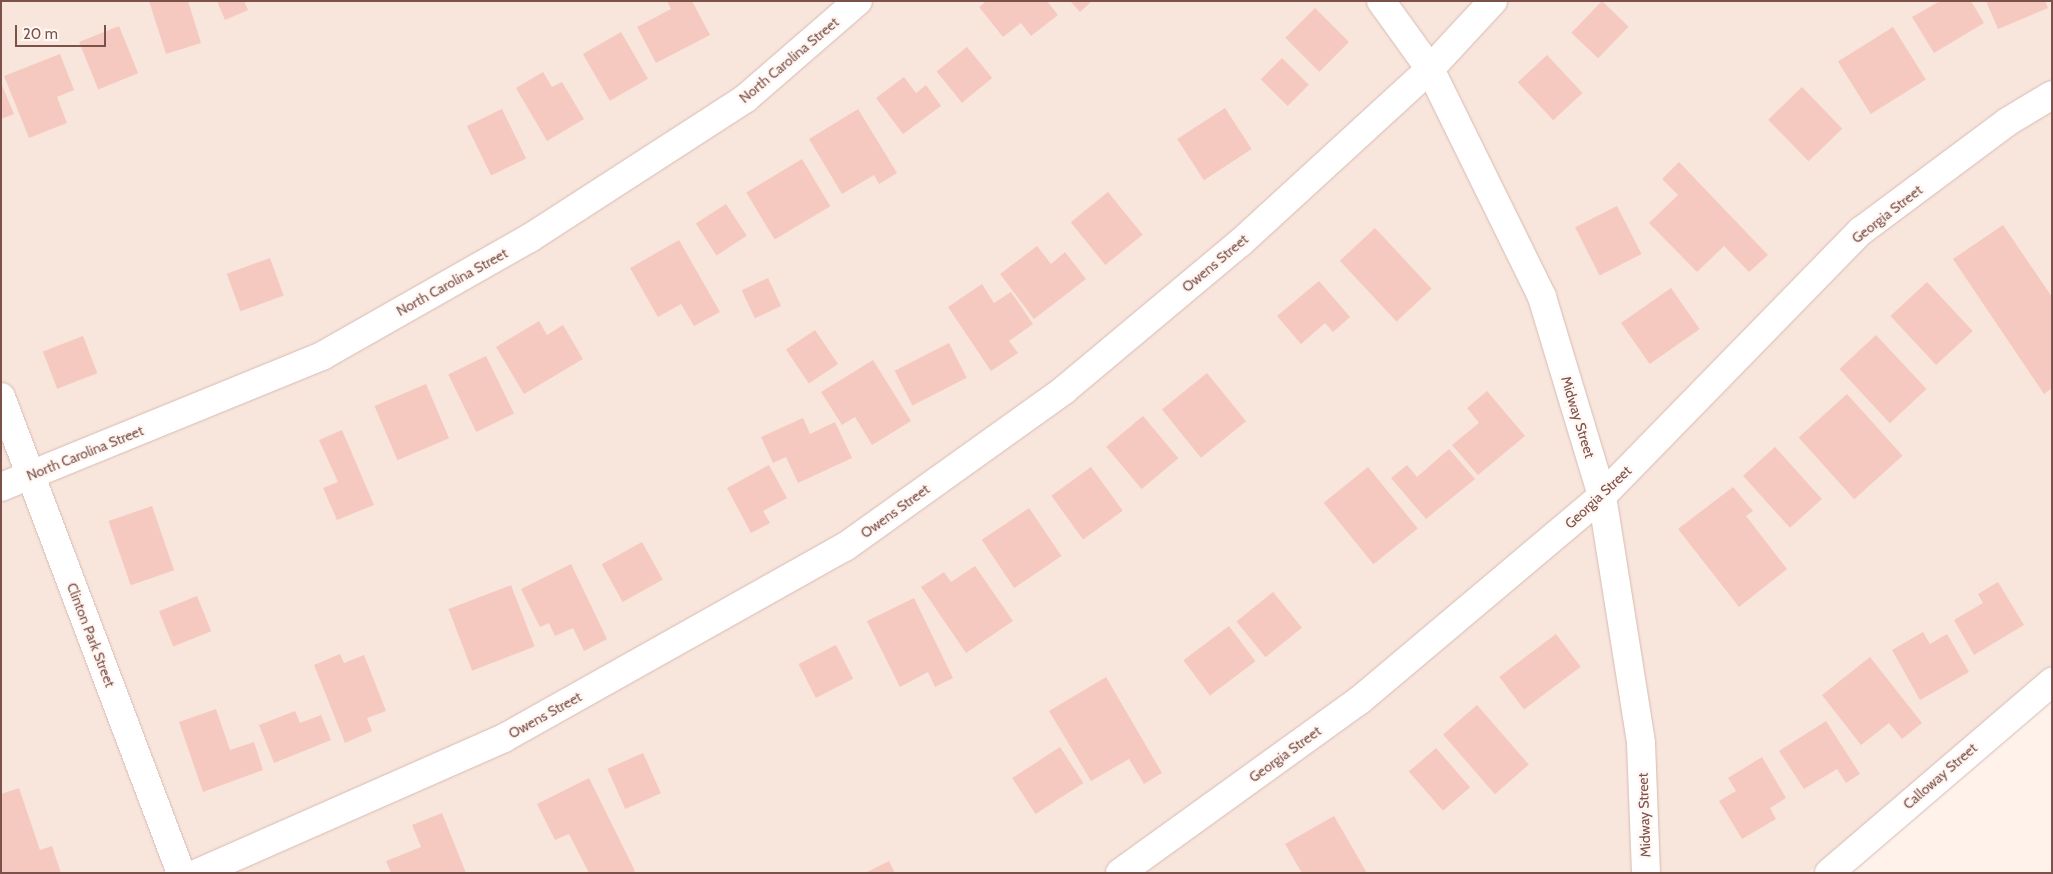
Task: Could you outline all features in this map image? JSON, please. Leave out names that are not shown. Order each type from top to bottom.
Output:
[{"type":"street","name":"North Carolina Street","points":[[1,487],[322,356],[530,238],[746,98],[858,1]]},
{"type":"street","name":"Midway Street","points":[[1381,1],[1430,69],[1542,297],[1602,496],[1641,743],[1646,873]]},
{"type":"street","name":"Owens Street","points":[[198,873],[504,738],[845,546],[1064,390],[1240,243],[1430,69],[1493,1]]},
{"type":"street","name":"Georgia Street","points":[[1120,873],[1360,700],[1602,496],[1862,231],[2008,122],[2052,95]]},
{"type":"street","name":"Clinton Park Street","points":[[1,397],[181,873]]},
{"type":"street","name":"Calloway Street","points":[[1829,873],[2052,682]]},
{"type":"shaded area","points":[[1,1],[2052,1],[2052,669],[1808,873],[1,873]]},
{"type":"building","points":[[149,1],[188,1],[201,43],[166,54]]},
{"type":"building","points":[[217,1],[244,1],[248,10],[225,20]]},
{"type":"building","points":[[667,1],[692,1],[710,35],[656,63],[637,27],[671,9]]},
{"type":"building","points":[[986,1],[1047,1],[1058,15],[1031,36],[1021,23],[1003,37],[979,7]]},
{"type":"building","points":[[1070,1],[1092,1],[1080,12]]},
{"type":"building","points":[[1602,1],[1629,27],[1598,58],[1571,33]]},
{"type":"building","points":[[1940,1],[1971,1],[1984,23],[1934,53],[1912,17]]},
{"type":"building","points":[[1986,1],[2045,1],[2048,8],[1998,29]]},
{"type":"building","points":[[1315,8],[1349,42],[1319,72],[1285,38]]},
{"type":"building","points":[[119,26],[138,73],[98,89],[79,42]]},
{"type":"building","points":[[1893,27],[1926,80],[1871,114],[1838,61]]},
{"type":"building","points":[[621,32],[648,79],[610,101],[583,54]]},
{"type":"building","points":[[967,47],[992,78],[962,103],[937,72]]},
{"type":"building","points":[[60,54],[74,90],[57,97],[67,123],[29,138],[4,76]]},
{"type":"building","points":[[1547,55],[1582,93],[1553,120],[1518,82]]},
{"type":"building","points":[[1282,58],[1309,85],[1288,106],[1261,79]]},
{"type":"building","points":[[543,72],[552,87],[562,82],[584,119],[547,141],[516,88]]},
{"type":"building","points":[[904,77],[916,93],[926,85],[941,106],[903,134],[876,98]]},
{"type":"building","points":[[1,83],[14,114],[1,119]]},
{"type":"building","points":[[1802,87],[1842,129],[1808,161],[1768,120]]},
{"type":"building","points":[[1225,108],[1252,149],[1204,180],[1177,139]]},
{"type":"building","points":[[502,109],[526,158],[491,176],[467,126]]},
{"type":"building","points":[[858,109],[897,173],[879,184],[874,175],[842,194],[809,139]]},
{"type":"building","points":[[802,159],[830,206],[775,240],[746,192]]},
{"type":"building","points":[[1679,162],[1768,255],[1749,272],[1724,246],[1697,272],[1649,223],[1678,195],[1662,179]]},
{"type":"building","points":[[1108,192],[1143,235],[1105,265],[1071,222]]},
{"type":"building","points":[[726,204],[747,236],[717,255],[696,224]]},
{"type":"building","points":[[1617,206],[1642,254],[1600,275],[1575,227]]},
{"type":"building","points":[[2003,225],[2052,297],[2052,388],[2044,394],[1953,259]]},
{"type":"building","points":[[1375,228],[1432,289],[1397,321],[1340,261]]},
{"type":"building","points":[[679,240],[720,312],[694,326],[681,304],[658,317],[630,268]]},
{"type":"building","points":[[1037,246],[1051,264],[1065,252],[1086,279],[1034,319],[1000,274]]},
{"type":"building","points":[[270,258],[284,296],[240,311],[227,274]]},
{"type":"building","points":[[768,278],[781,306],[755,318],[742,290]]},
{"type":"building","points":[[1319,281],[1350,317],[1333,332],[1325,323],[1301,344],[1277,316]]},
{"type":"building","points":[[1927,282],[1973,331],[1936,365],[1890,316]]},
{"type":"building","points":[[982,284],[994,303],[1011,292],[1033,324],[1009,341],[1018,353],[991,371],[948,307]]},
{"type":"building","points":[[1671,288],[1700,329],[1650,364],[1621,323]]},
{"type":"building","points":[[539,321],[547,335],[563,325],[583,359],[524,394],[496,347]]},
{"type":"building","points":[[815,330],[838,364],[809,384],[786,350]]},
{"type":"building","points":[[1876,335],[1926,389],[1890,423],[1839,369]]},
{"type":"building","points":[[83,336],[97,373],[57,389],[43,351]]},
{"type":"building","points":[[949,343],[967,378],[912,405],[895,371]]},
{"type":"building","points":[[486,356],[514,414],[476,432],[448,374]]},
{"type":"building","points":[[873,360],[911,421],[872,445],[855,417],[842,425],[821,392]]},
{"type":"building","points":[[1207,373],[1246,421],[1201,458],[1162,410]]},
{"type":"building","points":[[426,384],[449,438],[398,460],[374,406]]},
{"type":"building","points":[[1487,391],[1525,436],[1478,475],[1452,445],[1479,423],[1467,408]]},
{"type":"building","points":[[1847,394],[1903,456],[1854,499],[1799,437]]},
{"type":"building","points":[[1143,416],[1178,458],[1142,489],[1106,447]]},
{"type":"building","points":[[803,418],[810,434],[835,422],[852,458],[798,483],[786,457],[773,463],[761,437]]},
{"type":"building","points":[[342,430],[374,505],[337,520],[323,488],[338,482],[319,440]]},
{"type":"building","points":[[1775,447],[1822,499],[1790,528],[1743,476]]},
{"type":"building","points":[[1449,449],[1475,479],[1426,519],[1391,478],[1407,465],[1417,477]]},
{"type":"building","points":[[769,465],[787,498],[763,511],[770,523],[751,533],[727,488]]},
{"type":"building","points":[[1091,467],[1123,511],[1083,539],[1051,496]]},
{"type":"building","points":[[1368,467],[1418,528],[1373,564],[1324,503]]},
{"type":"building","points":[[1733,487],[1753,511],[1746,516],[1787,569],[1739,607],[1678,529]]},
{"type":"building","points":[[152,506],[174,570],[131,585],[109,521]]},
{"type":"building","points":[[1029,508],[1061,556],[1014,588],[982,540]]},
{"type":"building","points":[[642,542],[663,580],[623,602],[602,564]]},
{"type":"building","points":[[571,564],[607,639],[584,651],[573,628],[555,636],[549,623],[540,627],[521,589]]},
{"type":"building","points":[[975,566],[1013,621],[966,653],[921,587],[944,572],[951,582]]},
{"type":"building","points":[[1998,582],[2024,625],[1974,655],[1954,620],[1983,603],[1978,594]]},
{"type":"building","points":[[511,585],[535,647],[472,671],[448,609]]},
{"type":"building","points":[[1273,592],[1302,628],[1265,657],[1236,622]]},
{"type":"building","points":[[197,596],[211,631],[173,647],[159,611]]},
{"type":"building","points":[[914,598],[953,678],[935,687],[928,672],[900,687],[867,621]]},
{"type":"building","points":[[1229,626],[1255,661],[1210,695],[1183,660]]},
{"type":"building","points":[[1923,632],[1930,644],[1947,634],[1969,672],[1920,700],[1892,650]]},
{"type":"building","points":[[1556,634],[1581,667],[1524,709],[1499,677]]},
{"type":"building","points":[[836,645],[853,679],[816,698],[799,664]]},
{"type":"building","points":[[340,654],[344,663],[364,655],[386,711],[367,718],[372,731],[345,743],[314,665]]},
{"type":"building","points":[[1870,657],[1922,723],[1902,739],[1889,723],[1861,745],[1822,695]]},
{"type":"building","points":[[1106,677],[1162,773],[1144,784],[1129,759],[1091,781],[1049,711]]},
{"type":"building","points":[[1477,705],[1529,765],[1495,794],[1443,735]]},
{"type":"building","points":[[216,709],[230,750],[254,742],[263,770],[203,792],[179,722]]},
{"type":"building","points":[[295,711],[300,723],[321,715],[331,740],[274,763],[259,725]]},
{"type":"building","points":[[1826,721],[1860,774],[1846,783],[1837,769],[1804,789],[1779,751]]},
{"type":"building","points":[[1060,747],[1083,783],[1036,814],[1012,778]]},
{"type":"building","points":[[1436,748],[1470,787],[1443,811],[1409,772]]},
{"type":"building","points":[[643,753],[661,793],[625,809],[607,769]]},
{"type":"building","points":[[1762,757],[1786,798],[1770,808],[1776,819],[1742,839],[1719,801],[1736,791],[1728,778]]},
{"type":"building","points":[[589,778],[635,871],[630,873],[589,873],[569,834],[555,840],[537,804]]},
{"type":"building","points":[[19,788],[40,850],[52,846],[61,873],[1,873],[1,794]]},
{"type":"building","points":[[442,813],[466,873],[391,873],[386,861],[421,847],[412,825]]},
{"type":"building","points":[[1334,816],[1367,873],[1302,873],[1285,844]]},
{"type":"building","points":[[889,861],[895,873],[865,873]]}]
